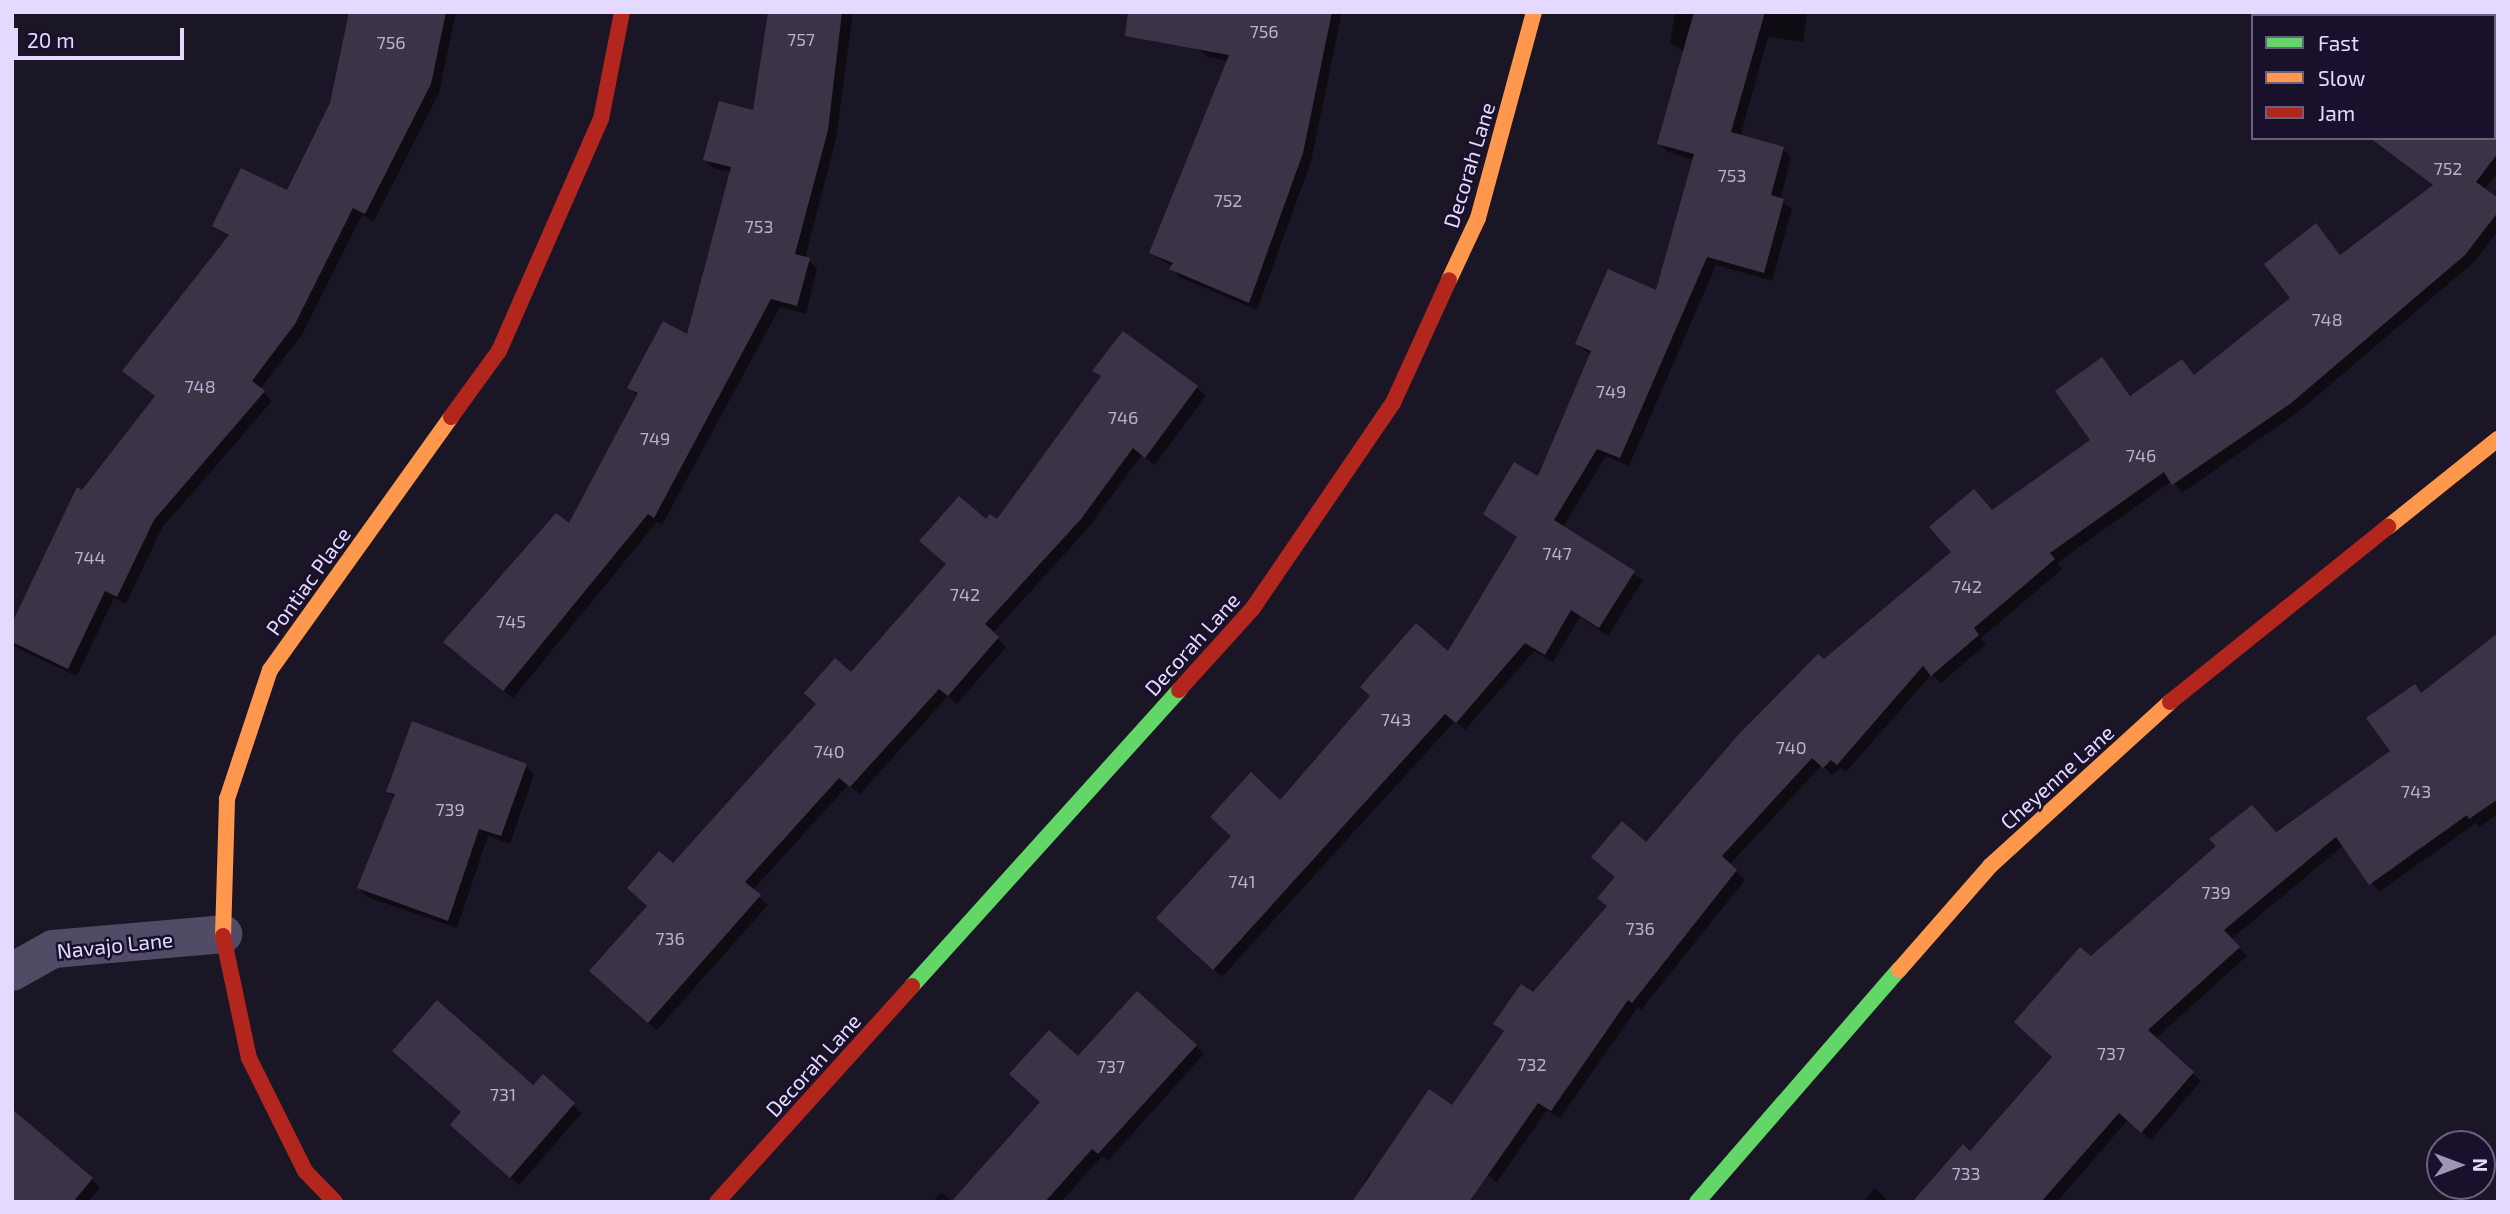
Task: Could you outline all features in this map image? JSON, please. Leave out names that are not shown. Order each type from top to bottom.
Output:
[{"type":"street","name":"Pontiac Place","points":[[335,1202],[305,1171],[249,1058],[223,934],[227,799],[270,670],[499,351],[601,119],[622,12]]},
{"type":"street","name":"Decorah Lane","points":[[717,1202],[1261,596],[1399,390],[1478,218],[1534,12]]},
{"type":"street","name":"Cheyenne Lane","points":[[1696,1202],[1990,866],[2172,701],[2498,439]]},
{"type":"street","name":"Navajo Lane","points":[[12,972],[53,948],[223,934]]},
{"type":"building","points":[[349,12],[446,12],[431,84],[365,214],[353,208],[295,324],[252,381],[265,391],[154,520],[117,597],[105,591],[68,669],[12,642],[12,623],[77,487],[82,490],[155,396],[122,371],[229,235],[212,226],[241,168],[287,190],[330,103]]},
{"type":"building","points":[[768,12],[842,12],[828,130],[795,254],[810,258],[797,306],[771,299],[654,518],[648,514],[503,691],[443,642],[556,513],[569,523],[638,393],[627,388],[663,321],[687,334],[731,167],[703,160],[719,101],[753,110]]},
{"type":"building","points":[[1128,12],[1332,12],[1303,153],[1249,303],[1169,269],[1173,263],[1149,253],[1229,55],[1125,36]]},
{"type":"building","points":[[1694,12],[1765,12],[1731,132],[1784,147],[1771,195],[1784,199],[1764,273],[1707,257],[1620,458],[1597,449],[1554,520],[1635,571],[1599,628],[1571,610],[1545,655],[1525,643],[1456,723],[1445,714],[1213,970],[1156,918],[1231,836],[1210,817],[1251,772],[1280,800],[1370,696],[1360,687],[1416,623],[1448,651],[1517,537],[1483,514],[1514,462],[1538,476],[1591,351],[1575,344],[1608,269],[1656,290],[1694,154],[1657,144]]},
{"type":"building","points":[[2498,138],[2498,153],[2476,182],[2498,198],[2498,212],[2465,255],[2290,404],[2172,485],[2164,472],[2050,553],[2055,559],[1974,628],[1979,635],[1931,676],[1923,666],[1837,765],[1831,760],[1823,768],[1812,758],[1722,856],[1737,870],[1632,1003],[1628,1000],[1551,1111],[1538,1103],[1469,1202],[1352,1202],[1429,1089],[1452,1105],[1504,1031],[1493,1024],[1521,984],[1533,992],[1607,906],[1597,898],[1615,877],[1591,857],[1622,821],[1646,842],[1739,734],[1818,654],[1824,659],[1951,552],[1929,527],[1974,489],[1992,510],[2090,440],[2055,391],[2102,357],[2130,396],[2182,359],[2194,375],[2290,298],[2264,264],[2316,223],[2340,255],[2433,185],[2373,140]]},
{"type":"building","points":[[1123,331],[1198,386],[1145,458],[1133,448],[1081,519],[985,624],[999,637],[948,696],[939,689],[850,787],[839,778],[745,882],[761,895],[648,1023],[589,971],[647,906],[627,888],[659,851],[673,863],[816,704],[804,693],[835,658],[851,672],[946,564],[919,541],[959,496],[986,519],[990,514],[997,519],[1101,376],[1092,371]]},
{"type":"building","points":[[2498,633],[2498,799],[2469,819],[2467,815],[2369,885],[2336,837],[2224,930],[2240,947],[2148,1030],[2194,1072],[2141,1133],[2119,1113],[2041,1202],[1912,1202],[1963,1144],[1970,1151],[2052,1057],[2014,1022],[2080,947],[2091,956],[2216,846],[2209,839],[2252,805],[2276,832],[2390,751],[2366,718],[2415,684],[2421,693]]},
{"type":"building","points":[[412,721],[527,764],[501,836],[479,829],[448,921],[357,888],[395,794],[386,792]]},
{"type":"building","points":[[1137,991],[1197,1045],[1098,1154],[1092,1149],[1045,1202],[951,1202],[1040,1102],[1009,1074],[1049,1030],[1078,1056]]},
{"type":"building","points":[[437,1000],[533,1085],[543,1074],[575,1103],[510,1178],[450,1125],[461,1112],[392,1051]]},
{"type":"building","points":[[12,1109],[93,1178],[73,1202],[12,1202]]},
{"type":"traffic: fast","points":[[912,986],[1179,690]]},
{"type":"traffic: fast","points":[[1697,1202],[1899,970]]},
{"type":"traffic: slow","points":[[1449,280],[1478,218],[1534,12]]},
{"type":"traffic: slow","points":[[223,936],[227,799],[270,670],[451,417]]},
{"type":"traffic: slow","points":[[2388,527],[2498,439]]},
{"type":"traffic: slow","points":[[1899,970],[1990,866],[2170,702]]},
{"type":"traffic: jam","points":[[451,417],[499,351],[601,119],[622,12]]},
{"type":"traffic: jam","points":[[1179,690],[1253,608],[1393,403],[1449,280]]},
{"type":"traffic: jam","points":[[2170,702],[2388,527]]},
{"type":"traffic: jam","points":[[223,936],[249,1058],[305,1171],[335,1202]]},
{"type":"traffic: jam","points":[[717,1202],[912,986]]}]
